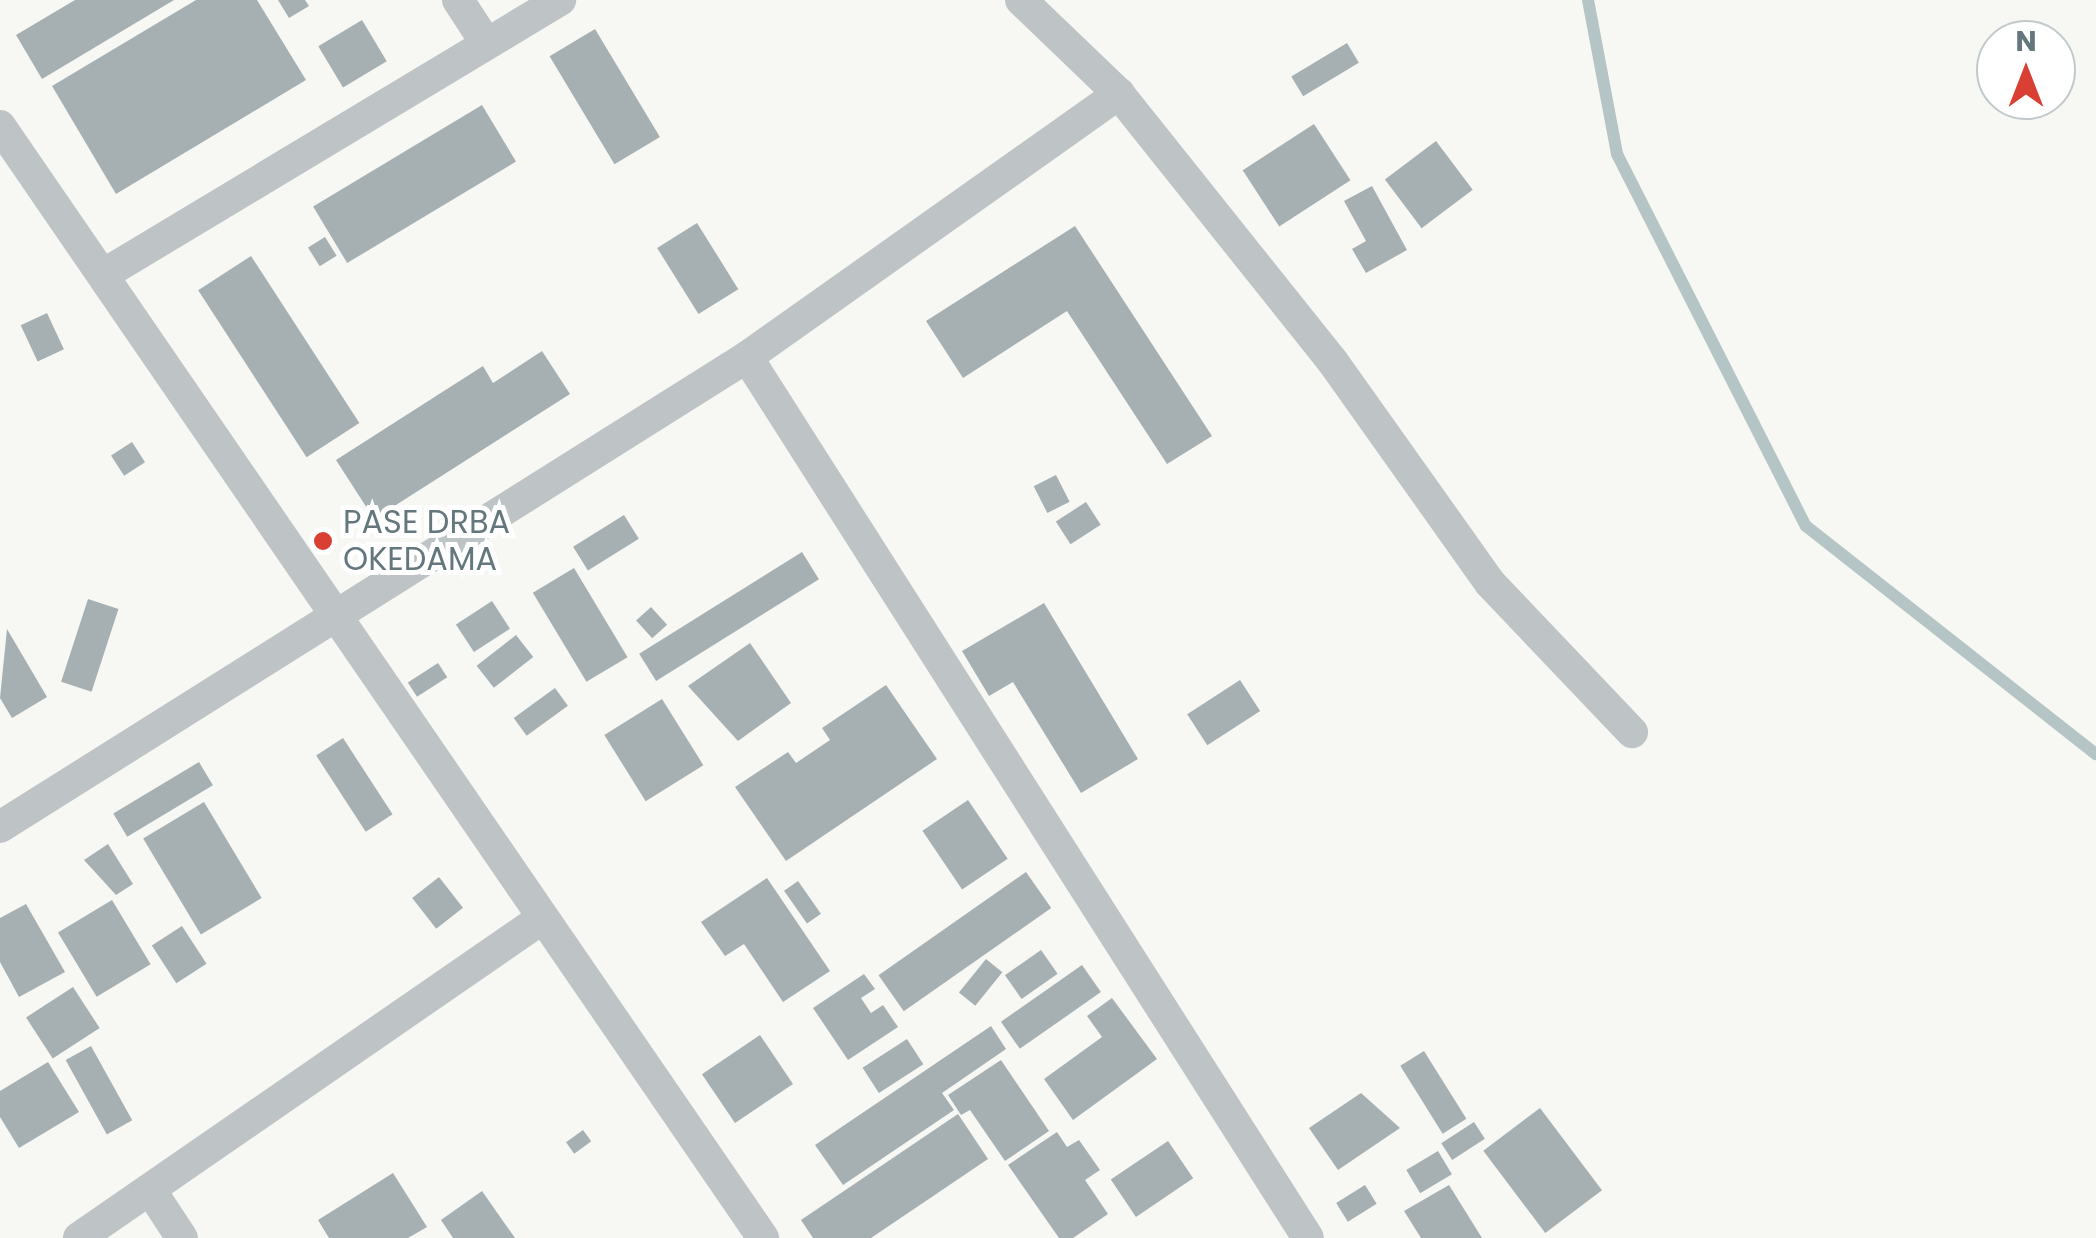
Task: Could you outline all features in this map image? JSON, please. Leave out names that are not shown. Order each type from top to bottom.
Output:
[{"type":"street","points":[[458,0],[486,42]]},
{"type":"street","points":[[106,274],[560,0]]},
{"type":"street","points":[[1021,0],[1119,94],[1334,362],[1490,582],[1632,732]]},
{"type":"street","points":[[0,826],[747,357],[1119,94]]},
{"type":"street","points":[[0,126],[106,274],[541,919],[763,1238]]},
{"type":"street","points":[[747,357],[1308,1238]]},
{"type":"street","points":[[79,1238],[541,919]]},
{"type":"street","points":[[150,1192],[182,1238]]},
{"type":"building","points":[[75,0],[174,0],[42,79],[16,35]]},
{"type":"building","points":[[196,0],[257,0],[306,80],[116,194],[52,86]]},
{"type":"building","points":[[278,0],[305,0],[309,6],[289,18]]},
{"type":"building","points":[[362,20],[387,61],[343,87],[318,46]]},
{"type":"building","points":[[595,29],[660,137],[614,164],[550,56]]},
{"type":"building","points":[[1347,43],[1359,63],[1303,96],[1291,76]]},
{"type":"building","points":[[482,105],[516,162],[347,263],[313,206]]},
{"type":"building","points":[[1314,124],[1350,180],[1279,226],[1243,170]]},
{"type":"building","points":[[1436,141],[1473,190],[1422,228],[1385,180]]},
{"type":"building","points":[[1372,186],[1407,250],[1366,273],[1352,249],[1366,241],[1344,201]]},
{"type":"building","points":[[697,223],[738,289],[698,314],[657,248]]},
{"type":"building","points":[[1075,226],[1212,436],[1167,464],[1067,311],[963,378],[926,321]]},
{"type":"building","points":[[325,237],[337,256],[320,266],[308,248]]},
{"type":"building","points":[[251,256],[359,423],[307,457],[198,290]]},
{"type":"building","points":[[47,313],[64,349],[38,362],[21,325]]},
{"type":"building","points":[[542,351],[570,394],[374,519],[336,460],[483,366],[493,383]]},
{"type":"building","points":[[132,442],[145,462],[124,476],[111,456]]},
{"type":"building","points":[[1056,475],[1070,502],[1047,513],[1034,486]]},
{"type":"building","points":[[1086,502],[1101,525],[1071,544],[1056,522]]},
{"type":"building","points":[[624,515],[639,539],[588,571],[573,547]]},
{"type":"building","points":[[802,552],[819,579],[656,681],[639,654]]},
{"type":"building","points":[[574,568],[628,657],[586,682],[533,593]]},
{"type":"building","points":[[88,599],[118,609],[92,692],[61,682]]},
{"type":"building","points":[[492,601],[510,629],[474,652],[456,624]]},
{"type":"building","points":[[1044,603],[1138,759],[1081,793],[1013,682],[989,696],[962,651]]},
{"type":"building","points":[[651,607],[667,625],[652,638],[636,620]]},
{"type":"building","points":[[7,629],[47,697],[12,718],[0,698]]},
{"type":"building","points":[[516,635],[533,657],[494,688],[477,666]]},
{"type":"building","points":[[750,643],[791,703],[738,741],[688,686]]},
{"type":"building","points":[[438,663],[447,677],[417,697],[408,683]]},
{"type":"building","points":[[1240,680],[1260,711],[1207,745],[1187,714]]},
{"type":"building","points":[[886,685],[937,759],[786,861],[735,787],[788,752],[796,763],[830,740],[822,728]]},
{"type":"building","points":[[555,688],[568,706],[527,736],[514,718]]},
{"type":"building","points":[[662,699],[703,765],[646,801],[604,735]]},
{"type":"building","points":[[343,738],[393,814],[366,832],[316,755]]},
{"type":"building","points":[[199,762],[213,785],[127,837],[113,814]]},
{"type":"building","points":[[968,800],[1008,859],[962,890],[922,831]]},
{"type":"building","points":[[204,802],[262,898],[201,935],[143,839]]},
{"type":"building","points":[[108,844],[133,884],[116,895],[84,860]]},
{"type":"building","points":[[1026,872],[1051,908],[904,1011],[879,975]]},
{"type":"building","points":[[439,877],[463,908],[436,929],[412,898]]},
{"type":"building","points":[[767,878],[830,971],[783,1002],[744,944],[725,956],[701,922]]},
{"type":"building","points":[[798,881],[821,914],[807,924],[784,891]]},
{"type":"building","points":[[112,900],[151,964],[97,997],[58,932]]},
{"type":"building","points":[[26,904],[65,972],[19,997],[0,962],[0,918]]},
{"type":"building","points":[[182,926],[207,964],[176,983],[152,946]]},
{"type":"building","points":[[1041,950],[1058,974],[1022,999],[1005,975]]},
{"type":"building","points":[[986,959],[1002,972],[975,1006],[959,992]]},
{"type":"building","points":[[1082,965],[1101,992],[1020,1049],[1001,1022]]},
{"type":"building","points":[[864,974],[875,989],[861,998],[871,1013],[883,1005],[898,1027],[848,1060],[813,1008]]},
{"type":"building","points":[[73,987],[100,1028],[53,1059],[26,1017]]},
{"type":"building","points":[[1112,998],[1157,1059],[1073,1120],[1044,1079],[1102,1037],[1087,1016]]},
{"type":"building","points":[[991,1026],[1006,1049],[942,1093],[954,1110],[843,1185],[815,1145]]},
{"type":"building","points":[[760,1035],[793,1084],[735,1123],[702,1074]]},
{"type":"building","points":[[907,1039],[923,1064],[879,1093],[863,1068]]},
{"type":"building","points":[[91,1046],[132,1120],[107,1134],[66,1060]]},
{"type":"building","points":[[1424,1051],[1466,1119],[1443,1134],[1400,1066]]},
{"type":"building","points":[[1001,1060],[1049,1131],[1005,1161],[970,1110],[961,1115],[948,1095]]},
{"type":"building","points":[[48,1062],[79,1112],[19,1148],[0,1117],[0,1091]]},
{"type":"building","points":[[1361,1093],[1400,1128],[1338,1170],[1309,1128]]},
{"type":"building","points":[[1540,1108],[1602,1190],[1545,1233],[1483,1151]]},
{"type":"building","points":[[958,1114],[988,1159],[871,1238],[813,1238],[801,1220]]},
{"type":"building","points":[[1474,1122],[1485,1139],[1452,1160],[1441,1143]]},
{"type":"building","points":[[583,1130],[591,1141],[574,1154],[566,1142]]},
{"type":"building","points":[[1057,1132],[1067,1147],[1079,1140],[1100,1170],[1085,1180],[1108,1214],[1073,1238],[1059,1238],[1008,1165]]},
{"type":"building","points":[[1168,1141],[1193,1178],[1136,1217],[1111,1180]]},
{"type":"building","points":[[1438,1151],[1452,1174],[1420,1193],[1406,1170]]},
{"type":"building","points":[[393,1173],[427,1227],[408,1238],[329,1238],[318,1220]]},
{"type":"building","points":[[1365,1185],[1377,1204],[1348,1222],[1336,1203]]},
{"type":"building","points":[[1449,1185],[1482,1238],[1421,1238],[1404,1211]]},
{"type":"building","points":[[482,1191],[515,1238],[453,1238],[441,1220]]},
{"type":"waterway","points":[[1588,0],[1617,154],[1806,526],[2096,754]]},
{"type":"place","name":"PASE DRBA OKEDAMA","points":[[323,541]]}]
